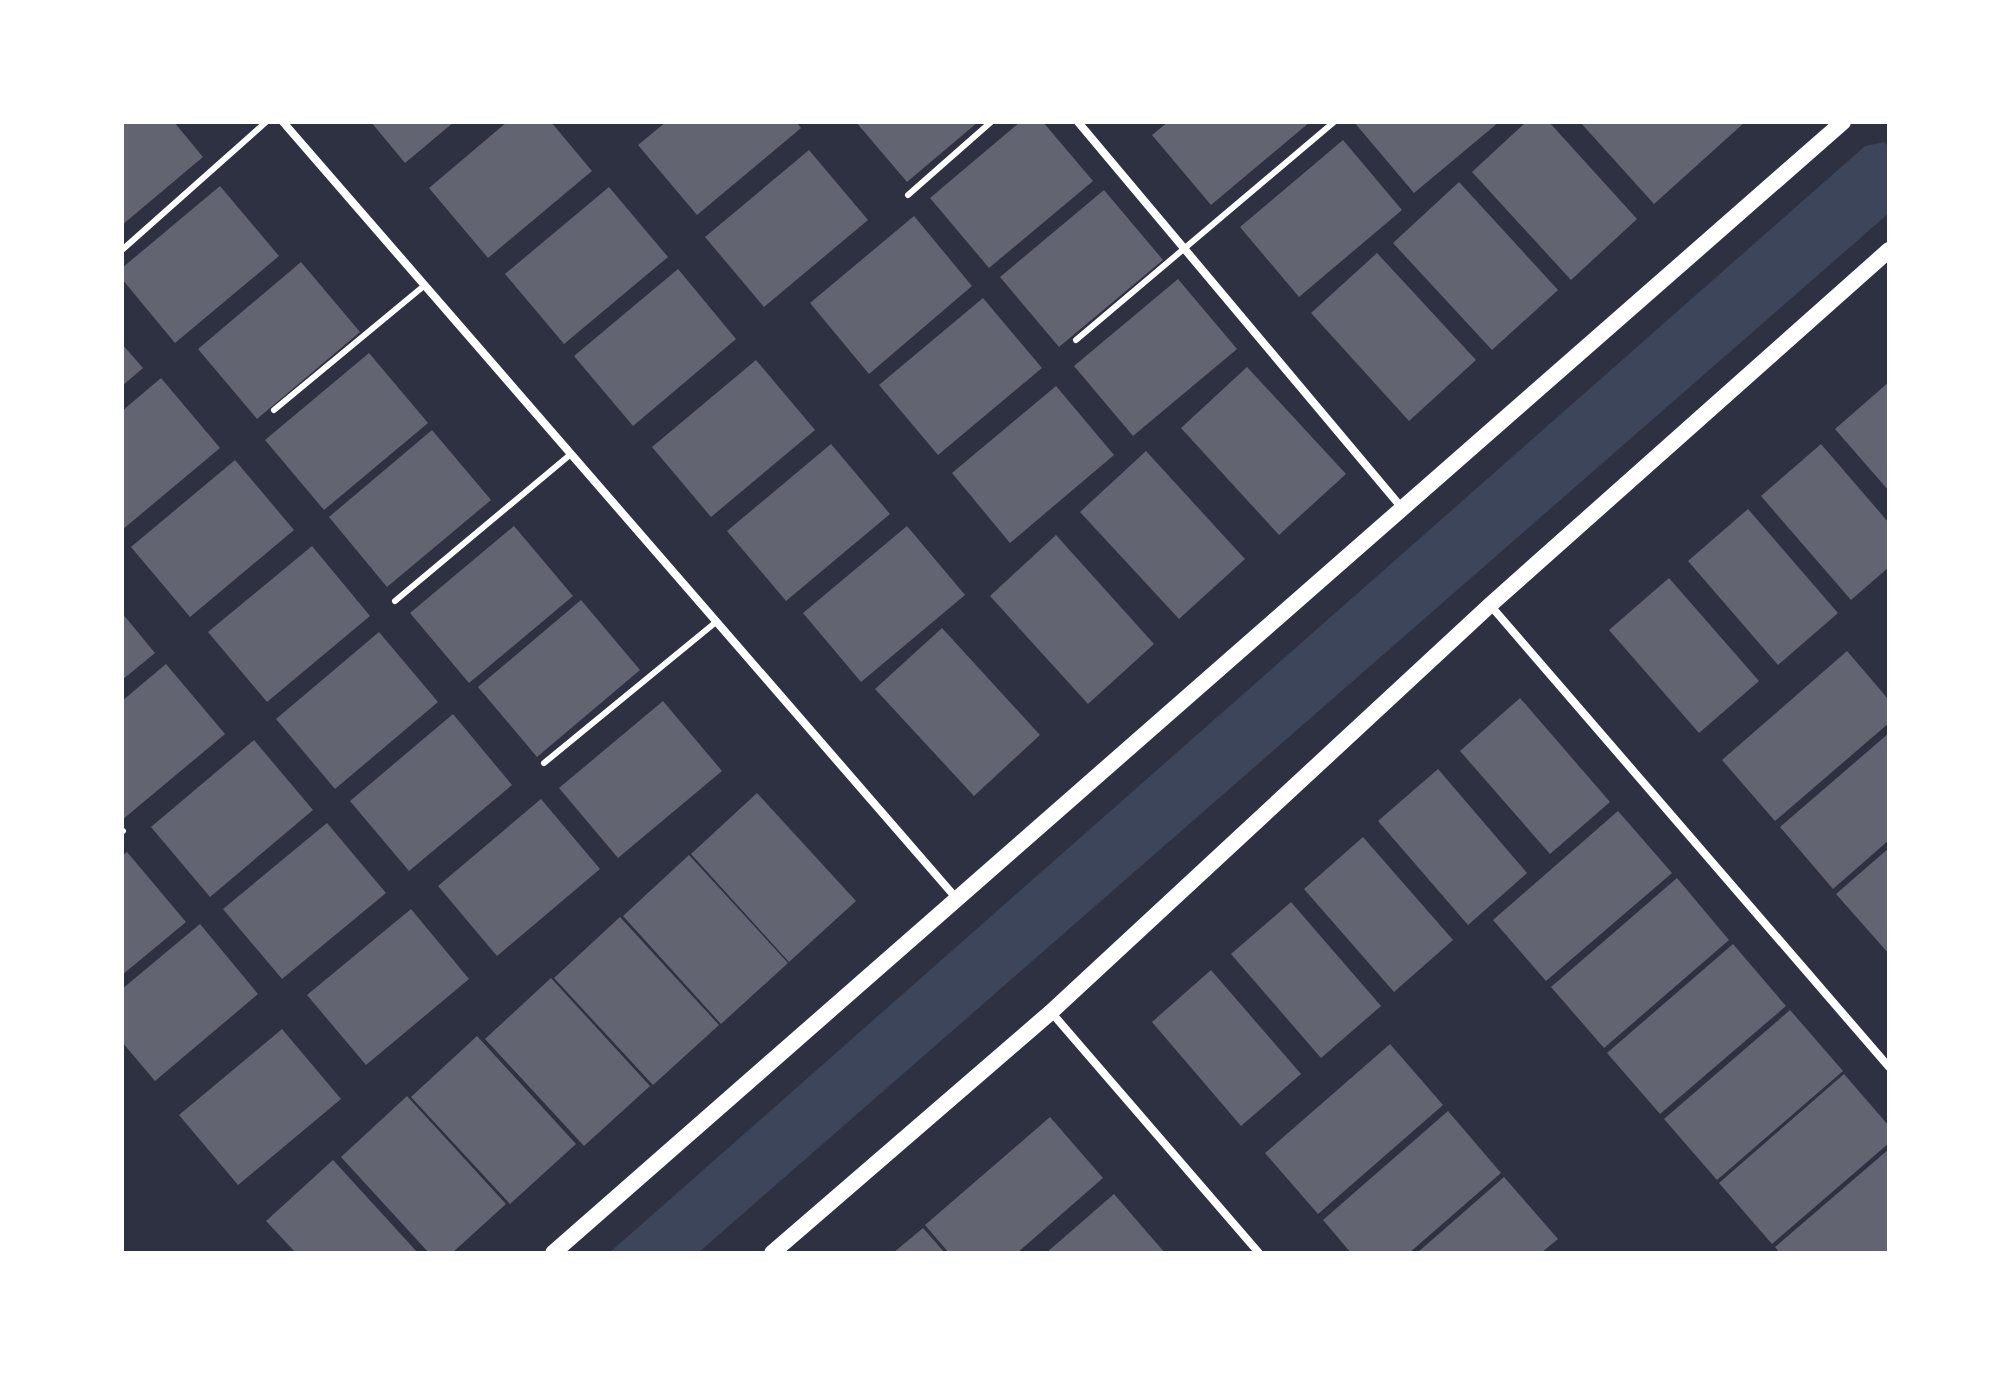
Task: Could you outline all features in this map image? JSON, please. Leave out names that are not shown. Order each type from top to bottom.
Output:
[{"type":"main road","points":[[553,1253],[1843,122]]},
{"type":"main road","points":[[772,1253],[1051,1012],[1490,605],[1889,250]]},
{"type":"street","points":[[283,122],[957,899]]},
{"type":"street","points":[[1078,122],[1402,508]]},
{"type":"street","points":[[1490,605],[1889,1067]]},
{"type":"street","points":[[1051,1012],[1259,1253]]},
{"type":"lane","points":[[122,250],[266,122]]},
{"type":"lane","points":[[908,195],[991,122]]},
{"type":"lane","points":[[1076,340],[1334,122]]},
{"type":"lane","points":[[274,410],[425,285]]},
{"type":"lane","points":[[395,601],[571,454]]},
{"type":"lane","points":[[544,763],[716,622]]},
{"type":"shaded area","points":[[1884,142],[1889,147],[1889,213],[698,1253],[609,1253],[1865,146]]},
{"type":"building","points":[[122,122],[174,122],[203,157],[122,225]]},
{"type":"building","points":[[371,122],[454,122],[405,163]]},
{"type":"building","points":[[507,122],[551,122],[592,171],[488,258],[429,188]]},
{"type":"building","points":[[666,122],[796,122],[801,128],[697,215],[638,145]]},
{"type":"building","points":[[856,122],[978,122],[907,182]]},
{"type":"building","points":[[1020,122],[1043,122],[1093,181],[989,268],[930,198]]},
{"type":"building","points":[[1168,122],[1310,122],[1211,205],[1152,135]]},
{"type":"building","points":[[1354,122],[1499,122],[1414,193]]},
{"type":"building","points":[[1526,122],[1549,122],[1637,219],[1571,280],[1472,172]]},
{"type":"building","points":[[1580,122],[1745,122],[1654,204]]},
{"type":"building","points":[[1343,140],[1402,210],[1299,297],[1240,227]]},
{"type":"building","points":[[809,150],[868,220],[764,307],[705,237]]},
{"type":"building","points":[[1459,182],[1558,290],[1492,350],[1393,243]]},
{"type":"building","points":[[220,186],[279,256],[175,343],[122,279],[122,268]]},
{"type":"building","points":[[609,187],[668,257],[564,344],[505,274]]},
{"type":"building","points":[[1104,190],[1163,260],[1059,347],[1000,277]]},
{"type":"building","points":[[914,216],[972,286],[869,374],[810,303]]},
{"type":"building","points":[[1377,253],[1476,360],[1409,421],[1311,313]]},
{"type":"building","points":[[301,262],[360,332],[257,419],[198,349]]},
{"type":"building","points":[[678,269],[736,339],[633,426],[574,356]]},
{"type":"building","points":[[1178,279],[1237,349],[1133,436],[1074,366]]},
{"type":"building","points":[[983,298],[1042,368],[938,455],[879,385]]},
{"type":"building","points":[[122,344],[143,368],[122,386]]},
{"type":"building","points":[[369,353],[428,423],[324,510],[265,440]]},
{"type":"building","points":[[756,360],[815,430],[711,517],[652,447]]},
{"type":"building","points":[[1247,367],[1346,474],[1279,535],[1181,428]]},
{"type":"building","points":[[161,378],[220,448],[122,530],[122,411]]},
{"type":"building","points":[[1889,382],[1889,491],[1835,429]]},
{"type":"building","points":[[1056,386],[1114,455],[1010,543],[952,473]]},
{"type":"building","points":[[432,430],[491,500],[387,587],[329,517]]},
{"type":"building","points":[[831,444],[890,514],[786,601],[727,531]]},
{"type":"building","points":[[1821,444],[1889,523],[1889,567],[1851,600],[1761,496]]},
{"type":"building","points":[[1146,451],[1245,559],[1179,619],[1080,512]]},
{"type":"building","points":[[235,460],[294,530],[190,617],[131,547]]},
{"type":"building","points":[[1748,509],[1838,613],[1778,665],[1688,561]]},
{"type":"building","points":[[514,526],[573,596],[469,683],[410,613]]},
{"type":"building","points":[[907,526],[965,595],[861,682],[803,613]]},
{"type":"building","points":[[1056,535],[1154,644],[1088,704],[990,596]]},
{"type":"building","points":[[312,546],[370,616],[267,702],[208,632]]},
{"type":"building","points":[[1669,578],[1759,681],[1699,733],[1609,630]]},
{"type":"building","points":[[581,600],[640,670],[537,757],[478,687]]},
{"type":"building","points":[[122,613],[155,653],[122,680]]},
{"type":"building","points":[[942,628],[1040,735],[974,796],[875,689]]},
{"type":"building","points":[[379,632],[438,702],[335,789],[276,719]]},
{"type":"building","points":[[1847,651],[1889,700],[1889,723],[1775,821],[1722,760]]},
{"type":"building","points":[[166,664],[225,734],[122,820],[122,701]]},
{"type":"building","points":[[1520,698],[1610,802],[1550,854],[1460,751]]},
{"type":"building","points":[[663,701],[722,771],[618,858],[559,788]]},
{"type":"building","points":[[453,714],[512,785],[409,871],[350,801]]},
{"type":"building","points":[[1889,733],[1889,840],[1833,889],[1780,827]]},
{"type":"building","points":[[254,740],[313,810],[210,897],[151,827]]},
{"type":"building","points":[[1438,769],[1527,873],[1468,925],[1378,821]]},
{"type":"building","points":[[757,793],[856,901],[789,962],[691,854]]},
{"type":"building","points":[[541,799],[600,869],[497,956],[438,886]]},
{"type":"building","points":[[1618,811],[1672,873],[1546,981],[1493,920]]},
{"type":"building","points":[[327,823],[386,893],[282,979],[223,909]]},
{"type":"building","points":[[1363,837],[1453,940],[1394,992],[1304,889]]},
{"type":"building","points":[[1889,848],[1889,954],[1836,894]]},
{"type":"building","points":[[127,852],[186,922],[122,975],[122,856]]},
{"type":"building","points":[[689,855],[788,963],[721,1024],[623,916]]},
{"type":"building","points":[[1677,878],[1729,940],[1604,1048],[1551,987]]},
{"type":"building","points":[[1291,902],[1381,1006],[1321,1058],[1231,954]]},
{"type":"building","points":[[411,909],[469,979],[366,1065],[307,995]]},
{"type":"building","points":[[620,917],[719,1025],[653,1085],[554,978]]},
{"type":"building","points":[[200,924],[258,994],[155,1081],[122,1042],[122,989]]},
{"type":"building","points":[[1733,944],[1786,1006],[1660,1114],[1607,1053]]},
{"type":"building","points":[[1211,970],[1301,1074],[1241,1126],[1152,1022]]},
{"type":"building","points":[[551,978],[650,1086],[584,1146],[485,1039]]},
{"type":"building","points":[[1790,1010],[1843,1071],[1717,1180],[1664,1119]]},
{"type":"building","points":[[282,1029],[341,1099],[238,1185],[179,1115]]},
{"type":"building","points":[[477,1036],[576,1144],[510,1204],[411,1097]]},
{"type":"building","points":[[1390,1044],[1443,1105],[1318,1214],[1265,1153]]},
{"type":"building","points":[[1844,1074],[1889,1126],[1889,1143],[1772,1244],[1719,1183]]},
{"type":"building","points":[[407,1096],[506,1204],[452,1253],[429,1253],[341,1157]]},
{"type":"building","points":[[1448,1111],[1501,1173],[1409,1253],[1351,1253],[1323,1220]]},
{"type":"building","points":[[1050,1117],[1103,1178],[1017,1253],[949,1253],[925,1225]]},
{"type":"building","points":[[1889,1149],[1889,1253],[1780,1253],[1775,1247]]},
{"type":"building","points":[[333,1160],[418,1253],[296,1253],[266,1221]]},
{"type":"building","points":[[1504,1177],[1558,1239],[1541,1253],[1417,1253]]},
{"type":"building","points":[[1114,1194],[1165,1253],[1046,1253]]},
{"type":"building","points":[[923,1228],[945,1253],[893,1253]]}]
